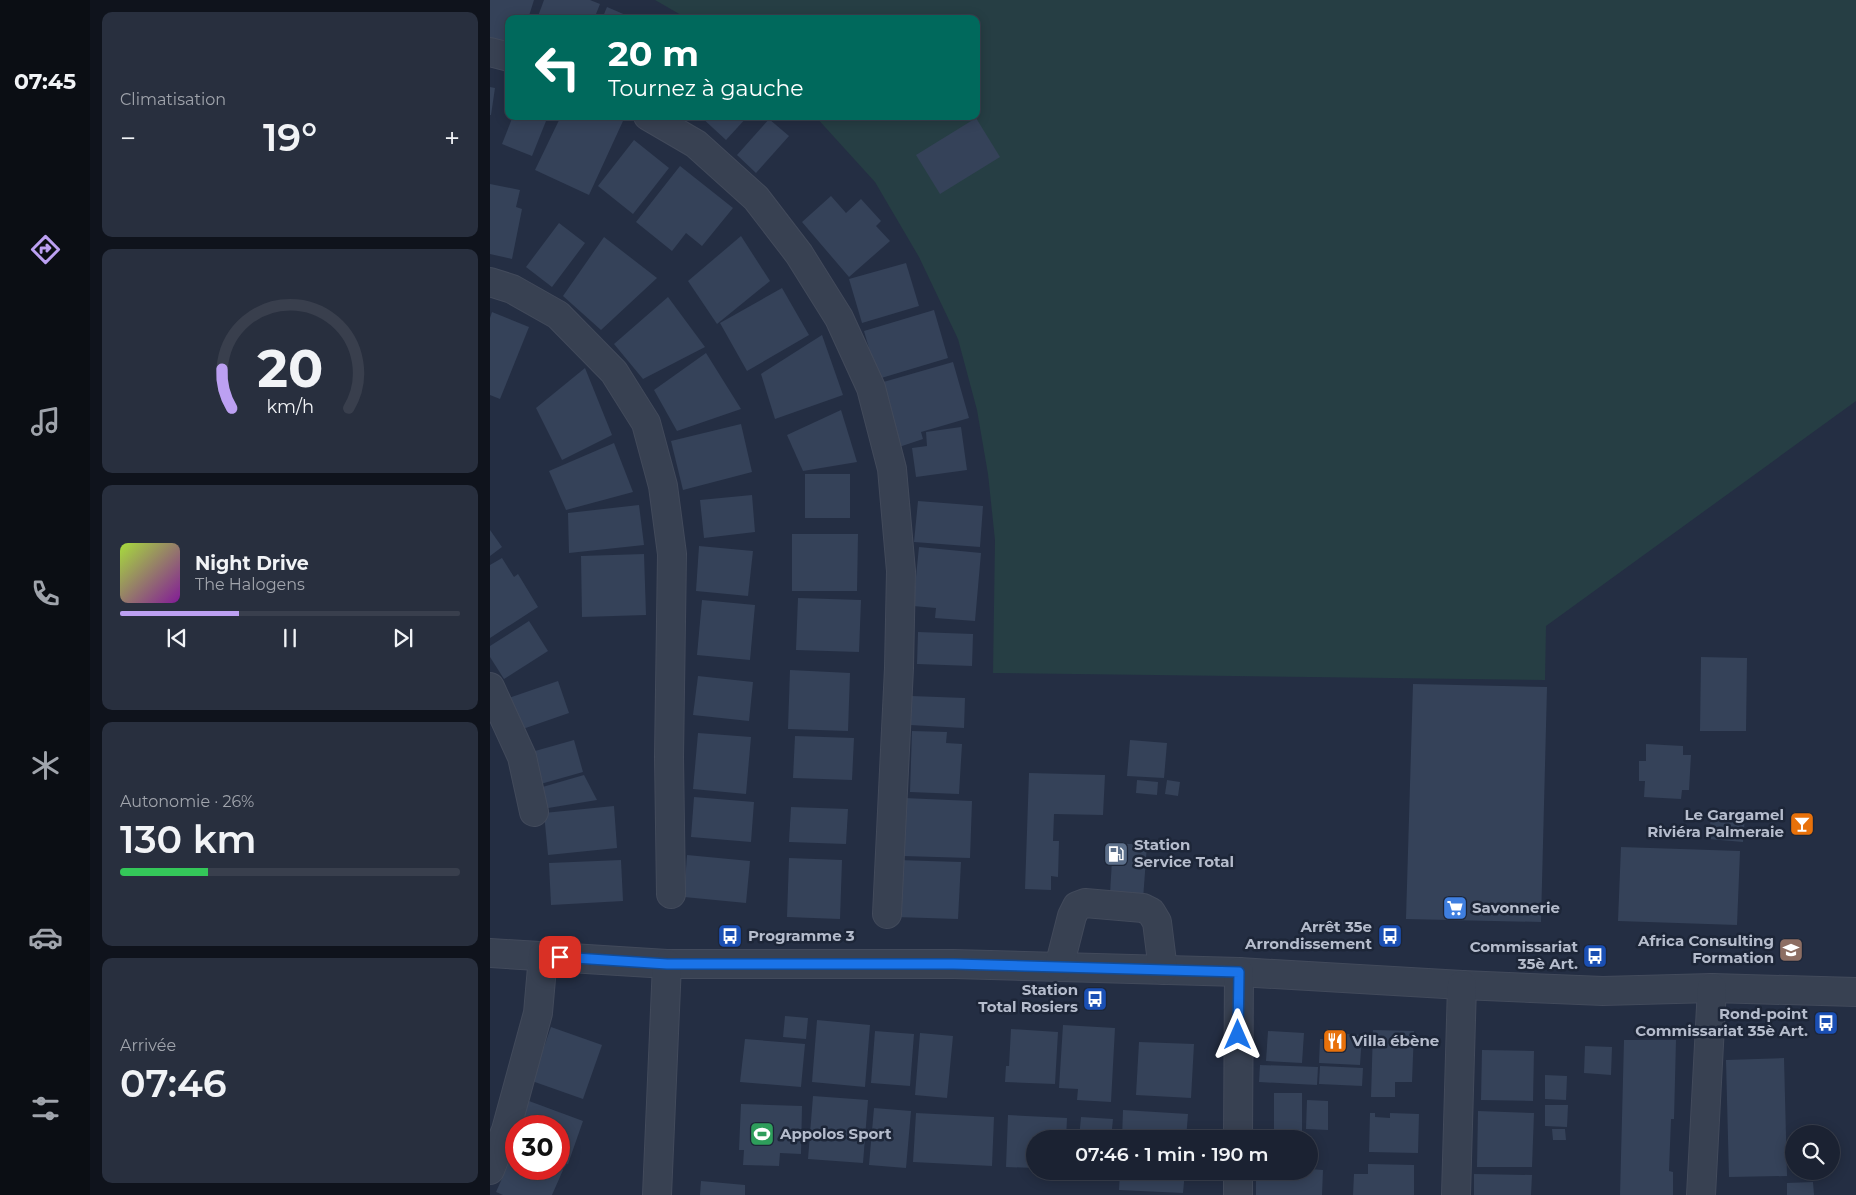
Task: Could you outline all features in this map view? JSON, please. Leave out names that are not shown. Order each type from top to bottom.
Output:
[{"type":"street","points":[[490,52],[505,57]]},
{"type":"street","points":[[655,120],[696,144],[756,198],[799,254],[839,318],[871,388],[892,469],[901,571],[899,668],[887,914]]},
{"type":"street","points":[[490,282],[512,289],[558,315],[614,372],[646,423],[663,486],[672,554],[669,757],[671,894]]},
{"type":"street","points":[[490,686],[522,757],[534,812]]},
{"type":"street","points":[[1059,967],[1072,916],[1077,906],[1085,903],[1143,908],[1151,912],[1157,922],[1163,970]]},
{"type":"street","points":[[490,953],[667,964],[954,964],[1239,972],[1603,991],[1712,988],[1856,992]]},
{"type":"street","points":[[490,1170],[506,1130],[538,1013],[543,956]]},
{"type":"street","points":[[657,1195],[667,964]]},
{"type":"street","points":[[1238,1130],[1239,972]]},
{"type":"street","points":[[1456,1195],[1462,985]]},
{"type":"street","points":[[1701,1195],[1712,988]]},
{"type":"street","points":[[1238,1180],[1238,1195]]},
{"type":"green space","points":[[655,0],[1856,0],[1856,401],[1546,626],[1545,680],[993,673],[995,540],[988,474],[977,410],[958,339],[919,257],[875,182],[819,120],[980,120],[980,15],[681,15]]},
{"type":"building","points":[[490,0],[534,0],[529,15],[505,15],[505,43],[490,41]]},
{"type":"building","points":[[544,0],[590,0],[600,4],[596,15],[538,15]]},
{"type":"building","points":[[607,7],[626,15],[604,15]]},
{"type":"building","points":[[490,87],[495,88],[491,115],[490,115]]},
{"type":"building","points":[[511,120],[546,120],[532,156],[502,144]]},
{"type":"building","points":[[559,120],[623,121],[589,195],[535,170]]},
{"type":"building","points":[[704,120],[744,120],[726,140]]},
{"type":"building","points":[[768,120],[789,136],[756,173],[737,155]]},
{"type":"building","points":[[973,120],[977,120],[1000,157],[940,194],[916,155]]},
{"type":"building","points":[[634,140],[669,168],[633,214],[598,186]]},
{"type":"building","points":[[680,166],[733,208],[702,246],[686,233],[672,251],[636,222]]},
{"type":"building","points":[[490,184],[520,190],[516,207],[522,209],[512,259],[490,254]]},
{"type":"building","points":[[831,196],[846,213],[861,199],[881,221],[876,226],[890,241],[849,277],[802,222]]},
{"type":"building","points":[[559,223],[585,243],[552,287],[526,267]]},
{"type":"building","points":[[741,236],[770,281],[717,324],[688,281]]},
{"type":"building","points":[[604,237],[657,278],[601,330],[563,296]]},
{"type":"building","points":[[906,263],[919,306],[862,323],[849,279]]},
{"type":"building","points":[[782,288],[809,335],[747,371],[720,323]]},
{"type":"building","points":[[668,297],[705,347],[643,379],[614,344]]},
{"type":"building","points":[[934,310],[948,358],[878,379],[864,331]]},
{"type":"building","points":[[492,312],[529,327],[500,399],[490,395],[490,318]]},
{"type":"building","points":[[822,335],[843,395],[775,419],[761,374]]},
{"type":"building","points":[[706,353],[741,409],[677,431],[654,390]]},
{"type":"building","points":[[953,362],[969,418],[921,432],[923,439],[899,447],[880,383]]},
{"type":"building","points":[[585,368],[612,435],[562,460],[536,408]]},
{"type":"building","points":[[841,410],[857,462],[803,471],[787,435]]},
{"type":"building","points":[[741,424],[752,472],[683,490],[671,441]]},
{"type":"building","points":[[961,427],[967,470],[916,477],[912,448],[927,446],[926,432]]},
{"type":"building","points":[[614,443],[633,492],[566,510],[549,471]]},
{"type":"building","points":[[805,474],[850,474],[850,518],[805,518]]},
{"type":"building","points":[[752,495],[755,532],[704,538],[700,500]]},
{"type":"building","points":[[918,501],[983,506],[980,547],[914,542]]},
{"type":"building","points":[[639,505],[644,545],[569,553],[568,513]]},
{"type":"building","points":[[490,530],[502,547],[490,556]]},
{"type":"building","points":[[792,534],[858,534],[857,591],[792,591]]},
{"type":"building","points":[[699,546],[753,551],[748,596],[696,591]]},
{"type":"building","points":[[919,547],[981,553],[975,621],[935,618],[936,608],[913,606]]},
{"type":"building","points":[[644,554],[646,615],[582,617],[581,556]]},
{"type":"building","points":[[502,558],[514,577],[518,574],[538,607],[490,638],[490,565]]},
{"type":"building","points":[[798,598],[861,600],[859,652],[796,650]]},
{"type":"building","points":[[702,600],[755,605],[750,660],[697,655]]},
{"type":"building","points":[[529,621],[548,651],[504,679],[490,657],[490,646]]},
{"type":"building","points":[[918,632],[973,634],[972,666],[917,664]]},
{"type":"building","points":[[1701,657],[1747,658],[1746,731],[1700,731]]},
{"type":"building","points":[[790,670],[850,673],[848,731],[788,729]]},
{"type":"building","points":[[698,676],[753,682],[749,721],[693,715]]},
{"type":"building","points":[[558,681],[569,713],[517,731],[506,699]]},
{"type":"building","points":[[1413,684],[1547,687],[1541,922],[1406,919]]},
{"type":"building","points":[[911,696],[965,698],[964,728],[910,725]]},
{"type":"building","points":[[912,731],[947,732],[946,743],[962,744],[959,794],[910,792]]},
{"type":"building","points":[[698,733],[751,737],[746,794],[693,789]]},
{"type":"building","points":[[795,736],[854,738],[852,780],[793,778]]},
{"type":"building","points":[[574,740],[583,772],[537,785],[528,753]]},
{"type":"building","points":[[1130,740],[1167,743],[1164,778],[1127,776]]},
{"type":"building","points":[[1646,744],[1683,746],[1683,755],[1691,755],[1689,790],[1682,790],[1681,799],[1644,797],[1645,781],[1639,781],[1639,761],[1646,761]]},
{"type":"building","points":[[1029,773],[1105,775],[1103,815],[1054,814],[1053,841],[1059,841],[1058,877],[1051,876],[1051,890],[1025,889]]},
{"type":"building","points":[[584,775],[597,800],[542,809],[539,788]]},
{"type":"building","points":[[1137,780],[1158,782],[1157,795],[1136,793]]},
{"type":"building","points":[[1167,780],[1180,782],[1178,796],[1165,794]]},
{"type":"building","points":[[694,797],[754,802],[751,842],[691,837]]},
{"type":"building","points":[[904,798],[972,801],[970,858],[903,856]]},
{"type":"building","points":[[614,806],[617,848],[548,855],[544,813]]},
{"type":"building","points":[[791,807],[848,809],[846,844],[789,842]]},
{"type":"building","points":[[1711,813],[1745,816],[1743,842],[1709,839]]},
{"type":"building","points":[[1113,843],[1147,845],[1142,913],[1109,911]]},
{"type":"building","points":[[1621,847],[1740,851],[1737,925],[1618,921]]},
{"type":"building","points":[[687,855],[750,861],[746,903],[684,897]]},
{"type":"building","points":[[789,858],[842,860],[840,919],[787,917]]},
{"type":"building","points":[[621,860],[623,901],[551,905],[549,863]]},
{"type":"building","points":[[897,860],[961,862],[958,919],[895,917]]},
{"type":"building","points":[[785,1016],[808,1018],[806,1039],[783,1037]]},
{"type":"building","points":[[817,1020],[870,1025],[865,1087],[812,1082]]},
{"type":"building","points":[[1063,1025],[1115,1028],[1111,1102],[1077,1100],[1078,1089],[1059,1088]]},
{"type":"building","points":[[551,1027],[602,1045],[583,1099],[532,1081]]},
{"type":"building","points":[[1011,1029],[1058,1032],[1055,1084],[1005,1082],[1006,1066],[1009,1066]]},
{"type":"building","points":[[1373,1030],[1414,1031],[1412,1082],[1395,1082],[1395,1097],[1371,1097]]},
{"type":"building","points":[[875,1031],[914,1034],[910,1086],[871,1083]]},
{"type":"building","points":[[1268,1031],[1304,1033],[1302,1063],[1266,1061]]},
{"type":"building","points":[[920,1033],[953,1036],[947,1098],[915,1095]]},
{"type":"building","points":[[1333,1033],[1362,1035],[1360,1065],[1319,1063],[1320,1039],[1332,1039]]},
{"type":"building","points":[[745,1039],[805,1044],[801,1087],[740,1082]]},
{"type":"building","points":[[1624,1040],[1676,1040],[1674,1119],[1671,1119],[1669,1171],[1673,1172],[1673,1195],[1620,1195]]},
{"type":"building","points":[[1139,1042],[1194,1044],[1191,1098],[1136,1095]]},
{"type":"building","points":[[1585,1046],[1612,1047],[1611,1075],[1584,1073]]},
{"type":"building","points":[[1482,1050],[1534,1051],[1533,1101],[1481,1100]]},
{"type":"building","points":[[1784,1058],[1785,1176],[1729,1177],[1726,1060]]},
{"type":"building","points":[[1260,1065],[1318,1067],[1317,1085],[1259,1082]]},
{"type":"building","points":[[1320,1066],[1363,1068],[1362,1086],[1319,1084]]},
{"type":"building","points":[[1545,1075],[1567,1076],[1566,1100],[1545,1099]]},
{"type":"building","points":[[1274,1093],[1302,1093],[1302,1130],[1274,1130]]},
{"type":"building","points":[[813,1096],[868,1100],[863,1163],[808,1159]]},
{"type":"building","points":[[1307,1100],[1328,1101],[1328,1130],[1306,1129]]},
{"type":"building","points":[[529,1101],[567,1115],[524,1115]]},
{"type":"building","points":[[741,1104],[802,1106],[801,1154],[780,1153],[779,1166],[743,1165],[744,1150],[739,1150]]},
{"type":"building","points":[[1545,1105],[1568,1105],[1567,1127],[1545,1126]]},
{"type":"building","points":[[874,1108],[911,1111],[906,1168],[869,1165]]},
{"type":"building","points":[[1123,1110],[1188,1114],[1187,1130],[1122,1130]]},
{"type":"building","points":[[1478,1111],[1534,1113],[1532,1167],[1477,1167]]},
{"type":"building","points":[[916,1113],[994,1117],[992,1166],[913,1162]]},
{"type":"building","points":[[1370,1113],[1375,1113],[1375,1117],[1390,1118],[1390,1113],[1419,1114],[1418,1153],[1369,1152]]},
{"type":"building","points":[[1008,1115],[1067,1118],[1066,1130],[1026,1130],[1026,1168],[1006,1167]]},
{"type":"building","points":[[570,1116],[583,1121],[570,1158]]},
{"type":"building","points":[[1081,1117],[1113,1119],[1112,1130],[1080,1130]]},
{"type":"building","points":[[1552,1129],[1565,1129],[1566,1140],[1553,1140]]},
{"type":"building","points":[[1368,1164],[1414,1165],[1414,1195],[1353,1195],[1354,1174],[1368,1174]]},
{"type":"building","points":[[1318,1170],[1323,1170],[1322,1195],[1256,1195],[1256,1180],[1318,1180]]},
{"type":"building","points":[[505,1172],[505,1180],[559,1180],[552,1195],[503,1195],[496,1192]]},
{"type":"building","points":[[1474,1174],[1532,1175],[1531,1195],[1474,1195]]},
{"type":"building","points":[[1120,1180],[1184,1180],[1183,1193],[1119,1190]]},
{"type":"building","points":[[701,1181],[745,1185],[745,1195],[700,1195]]},
{"type":"building","points":[[1813,1182],[1814,1195],[1787,1195],[1787,1183]]},
{"type":"place","name":"Le Gargamel Riviéra Palmeraie","points":[[1802,824]]},
{"type":"place","name":"Station Service Total","points":[[1116,854]]},
{"type":"place","name":"Savonnerie","points":[[1455,908]]},
{"type":"place","name":"Programme 3","points":[[730,936]]},
{"type":"place","name":"Arrêt 35e Arrondissement","points":[[1390,936]]},
{"type":"place","name":"Africa Consulting Formation","points":[[1791,950]]},
{"type":"place","name":"Commissariat 35è Art.","points":[[1595,956]]},
{"type":"place","name":"Station Total Rosiers","points":[[1095,999]]},
{"type":"place","name":"Rond-point Commissariat 35è Art.","points":[[1826,1023]]},
{"type":"place","name":"Villa ébène","points":[[1335,1041]]},
{"type":"place","name":"Appolos Sport","points":[[762,1134]]},
{"type":"route","points":[[560,957],[667,964],[954,964],[1239,972],[1238,1035]]}]
